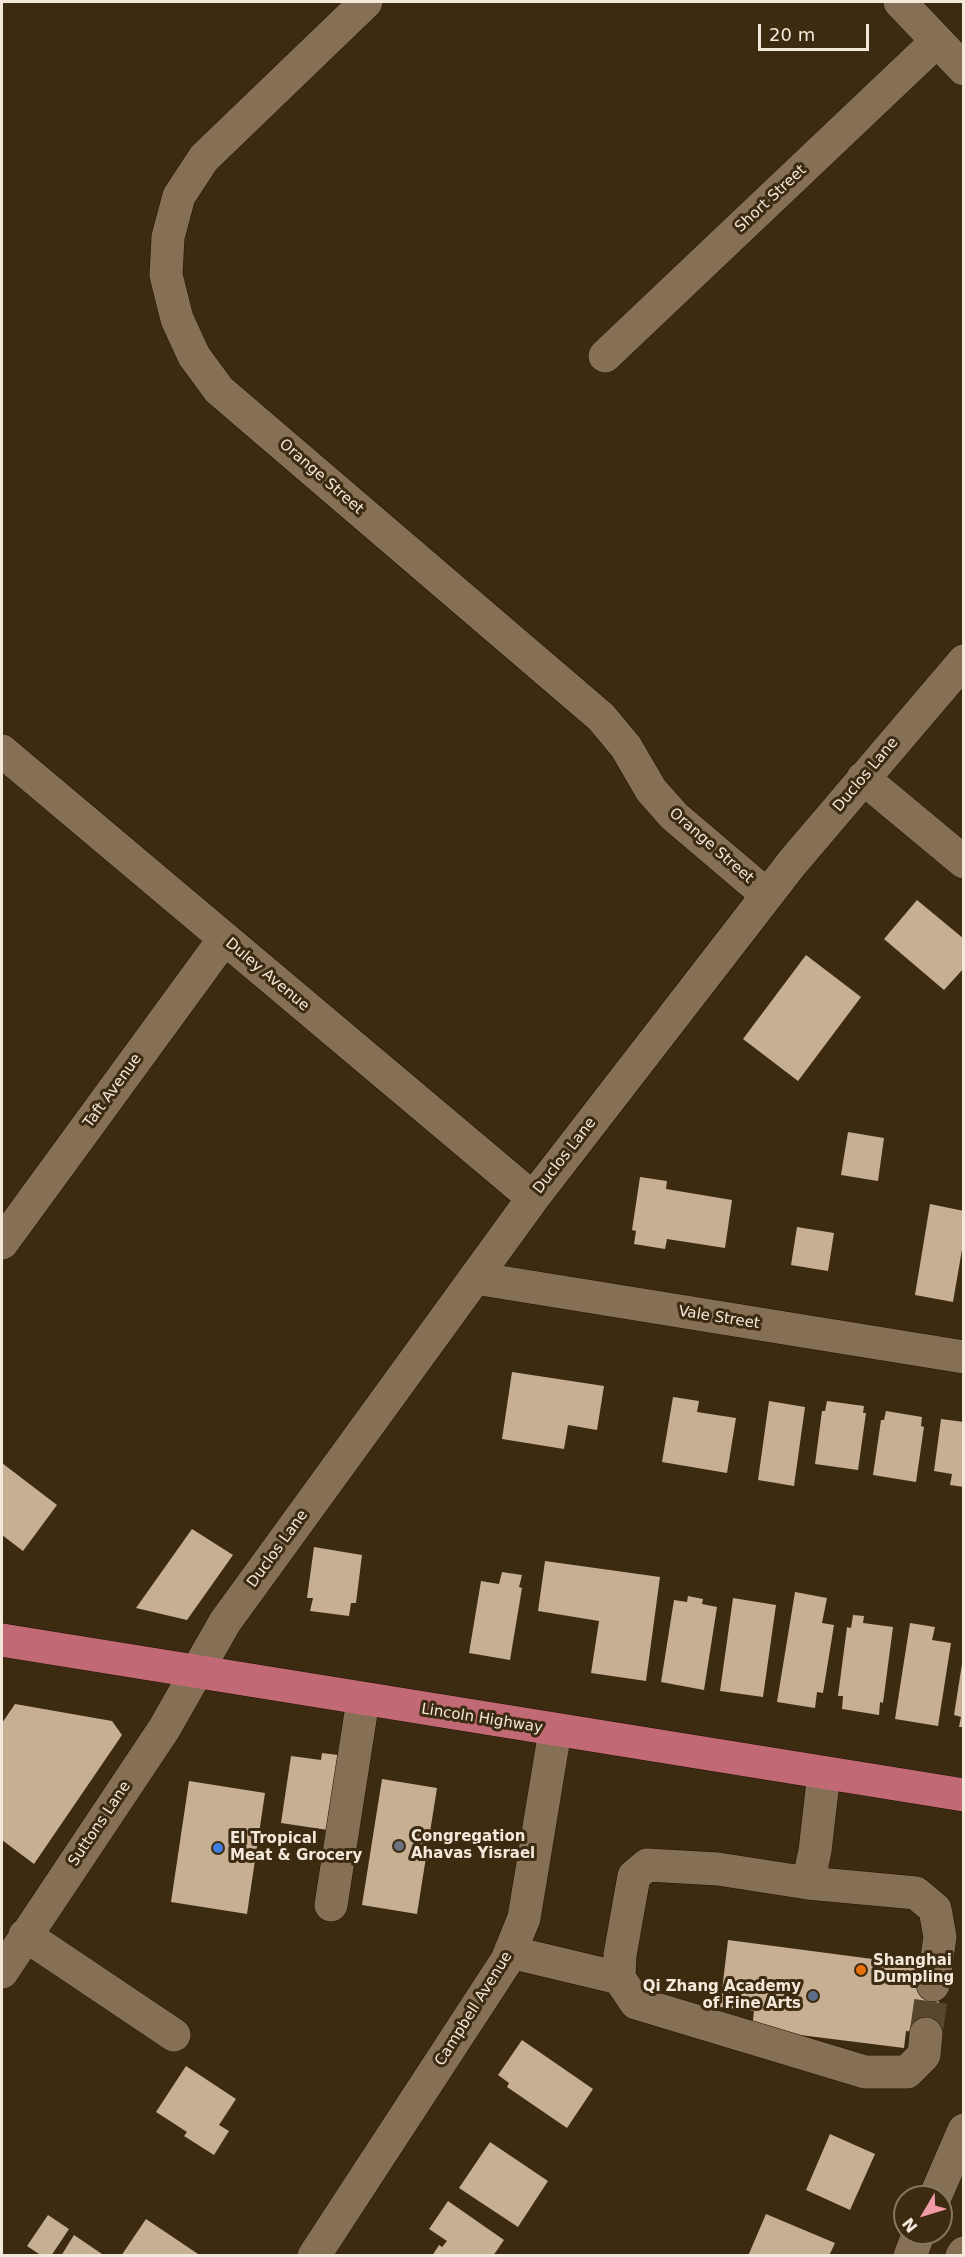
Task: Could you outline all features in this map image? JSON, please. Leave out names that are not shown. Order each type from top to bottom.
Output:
[{"type":"main road","name":"Lincoln Highway","points":[[2,1640],[195,1673],[963,1795]]},
{"type":"street","name":"Orange Street","points":[[366,2],[204,158],[179,196],[168,237],[166,276],[177,319],[194,356],[219,390],[601,717],[626,747],[651,790],[674,816],[766,894]]},
{"type":"street","points":[[900,2],[963,69]]},
{"type":"street","name":"Short Street","points":[[605,356],[937,41]]},
{"type":"street","name":"Duclos Lane","points":[[195,1673],[225,1622],[533,1198],[766,894],[963,661]]},
{"type":"street","name":"Duley Avenue","points":[[2,751],[533,1198]]},
{"type":"street","points":[[863,778],[963,862]]},
{"type":"street","name":"Taft Avenue","points":[[2,1243],[224,939]]},
{"type":"street","name":"Vale Street","points":[[475,1278],[963,1357]]},
{"type":"street","name":"Suttons Lane","points":[[11,1950],[164,1729],[195,1673]]},
{"type":"street","points":[[331,1905],[363,1700]]},
{"type":"street","name":"Campbell Avenue","points":[[314,2256],[485,1997],[510,1952],[524,1918],[555,1731]]},
{"type":"street","points":[[808,1883],[815,1851],[824,1773]]},
{"type":"street","points":[[926,2034],[924,2055],[907,2072],[865,2072],[636,2003],[619,1978],[620,1955],[634,1876],[647,1865],[718,1869],[808,1883],[916,1893],[935,1909],[940,1937],[933,1985]]},
{"type":"street","points":[[11,1950],[174,2035]]},
{"type":"street","points":[[510,1952],[619,1978]]},
{"type":"street","points":[[940,2185],[963,2130]]},
{"type":"building","points":[[917,900],[964,939],[964,968],[944,990],[884,939]]},
{"type":"building","points":[[806,955],[861,997],[798,1081],[743,1039]]},
{"type":"building","points":[[848,1132],[884,1138],[878,1181],[841,1175]]},
{"type":"building","points":[[640,1177],[667,1181],[666,1189],[732,1200],[725,1248],[667,1239],[665,1249],[634,1244],[636,1231],[632,1230]]},
{"type":"building","points":[[930,1204],[964,1211],[964,1238],[953,1302],[915,1295]]},
{"type":"building","points":[[797,1227],[834,1233],[828,1271],[791,1265]]},
{"type":"building","points":[[512,1372],[604,1386],[597,1430],[568,1425],[564,1449],[502,1439]]},
{"type":"building","points":[[673,1397],[699,1401],[697,1412],[736,1418],[727,1473],[662,1462]]},
{"type":"building","points":[[769,1401],[805,1407],[794,1486],[758,1480]]},
{"type":"building","points":[[827,1401],[864,1406],[863,1413],[866,1413],[858,1470],[815,1464],[822,1411],[825,1411]]},
{"type":"building","points":[[886,1411],[922,1417],[921,1426],[924,1427],[916,1482],[873,1475],[881,1420],[884,1420]]},
{"type":"building","points":[[941,1419],[964,1422],[964,1487],[950,1485],[952,1474],[934,1471]]},
{"type":"building","points":[[2,1463],[57,1505],[23,1551],[2,1535]]},
{"type":"building","points":[[192,1529],[233,1555],[187,1620],[136,1608]]},
{"type":"building","points":[[314,1547],[362,1555],[356,1603],[351,1603],[349,1616],[310,1611],[313,1598],[307,1598]]},
{"type":"building","points":[[545,1561],[660,1577],[646,1681],[591,1673],[599,1621],[538,1611]]},
{"type":"building","points":[[502,1572],[522,1575],[519,1587],[522,1588],[510,1660],[469,1653],[481,1581],[499,1584]]},
{"type":"building","points":[[795,1592],[827,1598],[822,1623],[834,1625],[823,1693],[817,1692],[815,1708],[777,1702]]},
{"type":"building","points":[[688,1596],[703,1599],[702,1604],[717,1607],[704,1690],[661,1682],[674,1600],[687,1602]]},
{"type":"building","points":[[733,1598],[776,1605],[763,1697],[720,1691]]},
{"type":"building","points":[[853,1615],[864,1616],[863,1623],[893,1627],[883,1703],[880,1702],[879,1715],[842,1709],[843,1696],[838,1696],[847,1627],[851,1628]]},
{"type":"building","points":[[910,1623],[935,1627],[932,1640],[951,1643],[938,1726],[895,1719]]},
{"type":"building","points":[[962,1664],[964,1664],[964,1727],[959,1727],[961,1717],[954,1715]]},
{"type":"building","points":[[15,1704],[112,1721],[122,1735],[34,1864],[2,1840],[2,1723]]},
{"type":"building","points":[[322,1753],[338,1755],[328,1830],[281,1823],[291,1756],[321,1760]]},
{"type":"building","name":"Congregation Ahavas Yisrael","points":[[382,1779],[437,1788],[417,1914],[362,1905]]},
{"type":"building","name":"El Tropical Meat & Grocery","points":[[189,1781],[265,1793],[247,1914],[171,1902]]},
{"type":"building","points":[[728,1940],[918,1965],[916,1983],[941,1986],[935,2035],[906,2031],[904,2048],[752,2029],[754,2011],[720,2007]]},
{"type":"building","points":[[522,2040],[593,2089],[567,2128],[507,2087],[509,2083],[498,2075]]},
{"type":"building","points":[[186,2066],[236,2099],[219,2125],[229,2131],[214,2155],[184,2136],[187,2132],[156,2112]]},
{"type":"building","points":[[830,2134],[875,2154],[850,2210],[806,2190]]},
{"type":"building","points":[[490,2142],[548,2181],[518,2227],[459,2188]]},
{"type":"building","points":[[448,2201],[504,2240],[493,2256],[432,2256],[439,2245],[442,2247],[447,2241],[429,2229]]},
{"type":"building","points":[[766,2214],[835,2243],[829,2256],[748,2256]]},
{"type":"building","points":[[48,2215],[69,2229],[51,2256],[42,2256],[27,2246]]},
{"type":"building","points":[[146,2219],[201,2256],[121,2256]]},
{"type":"building","points":[[74,2235],[105,2256],[61,2256]]},
{"type":"tunnel","points":[[926,2034],[933,1985]]},
{"type":"place","name":"Congregation Ahavas Yisrael","points":[[399,1846]]},
{"type":"place","name":"El Tropical Meat & Grocery","points":[[218,1848]]},
{"type":"place","name":"Shanghai Dumpling","points":[[861,1970]]},
{"type":"place","name":"Qi Zhang Academy of Fine Arts","points":[[813,1996]]}]
